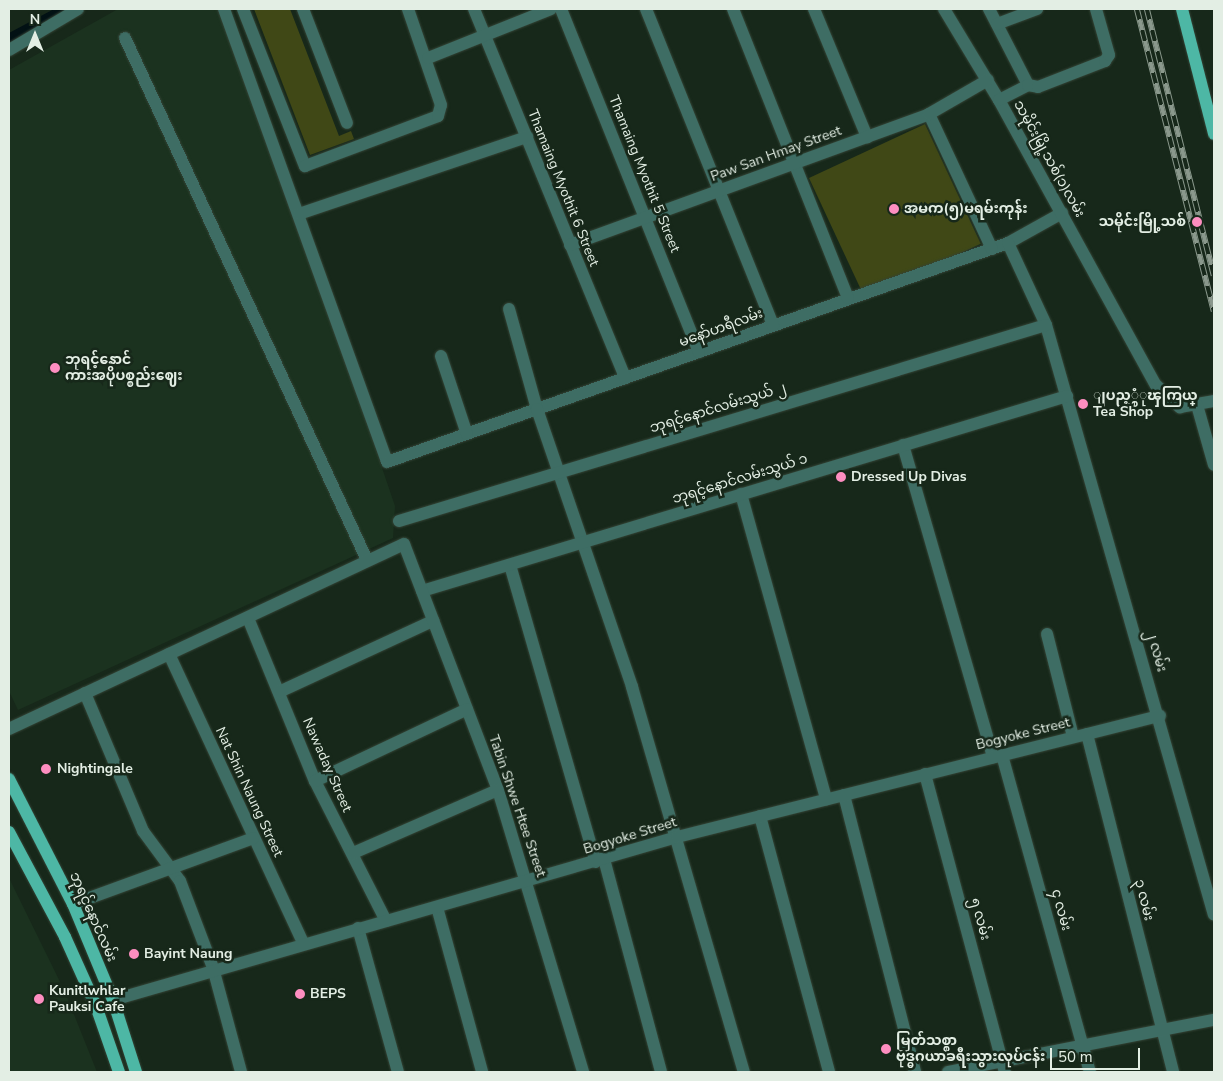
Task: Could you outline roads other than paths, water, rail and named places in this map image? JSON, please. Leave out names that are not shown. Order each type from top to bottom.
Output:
[{"type":"main road","points":[[1182,9],[1214,134]]},
{"type":"main road","name":"ဘုရင့်နောင်လမ်း","points":[[9,779],[73,904],[113,1000],[136,1072]]},
{"type":"main road","points":[[9,832],[65,937],[96,1006],[119,1072]]},
{"type":"street","points":[[9,50],[78,9]]},
{"type":"street","points":[[224,9],[299,214],[527,137]]},
{"type":"street","points":[[243,9],[305,166],[438,116],[441,105],[428,58],[408,9]]},
{"type":"street","points":[[303,9],[347,123]]},
{"type":"street","name":"Thamaing Myothit 6 Street","points":[[474,9],[570,246],[626,378]]},
{"type":"street","points":[[428,58],[551,9]]},
{"type":"street","name":"Thamaing Myothit 5 Street","points":[[561,9],[699,352]]},
{"type":"street","points":[[646,9],[773,325]]},
{"type":"street","points":[[733,9],[848,298]]},
{"type":"street","points":[[814,9],[867,137]]},
{"type":"street","name":"သမိုင်းမြို့သစ်(၁)လမ်း","points":[[944,9],[988,80],[1156,384],[1180,407],[1198,404]]},
{"type":"street","points":[[989,9],[1028,85]]},
{"type":"street","points":[[997,24],[1037,9]]},
{"type":"street","points":[[999,100],[1028,85],[1038,87],[1108,59],[1096,9]]},
{"type":"street","points":[[9,729],[248,618],[366,558],[125,38]]},
{"type":"street","name":"Paw San Hmay Street","points":[[570,246],[929,114],[988,80]]},
{"type":"street","points":[[929,114],[992,249]]},
{"type":"street","name":"မနော်ဟရီလမ်း","points":[[299,214],[387,462],[848,298],[992,249],[1008,243],[1062,213]]},
{"type":"street","name":"၂ လမ်း","points":[[1008,243],[1046,325],[1160,716],[1214,915]]},
{"type":"street","points":[[510,309],[537,409],[632,687],[744,1072]]},
{"type":"street","name":"ဘုရင့်နောင်လမ်းသွယ် ၂","points":[[400,521],[1046,325]]},
{"type":"street","points":[[441,356],[467,434]]},
{"type":"street","name":"ဘုရင့်နောင်လမ်းသွယ် ၁","points":[[422,591],[1066,396]]},
{"type":"street","points":[[1214,401],[1198,404],[1214,465]]},
{"type":"street","name":"၄ လမ်း","points":[[903,445],[998,756],[1090,1072]]},
{"type":"street","points":[[741,494],[826,799]]},
{"type":"street","name":"Tabin Shwe Htee Street","points":[[366,558],[404,544],[498,790],[528,882],[583,1072]]},
{"type":"street","points":[[510,565],[600,860],[661,1072]]},
{"type":"street","name":"Nawaday Street","points":[[248,618],[315,781],[386,921]]},
{"type":"street","points":[[279,692],[433,621]]},
{"type":"street","points":[[1047,634],[1073,737]]},
{"type":"street","name":"Nat Shin Naung Street","points":[[169,654],[303,943]]},
{"type":"street","points":[[85,693],[142,831],[180,881],[213,968],[241,1072]]},
{"type":"street","points":[[315,781],[467,708]]},
{"type":"street","name":"Bogyoke Street","points":[[113,1000],[213,968],[528,882],[677,837],[1160,716]]},
{"type":"street","name":"၃ လမ်း","points":[[1087,734],[1173,1072]]},
{"type":"street","name":"၅ လမ်း","points":[[925,774],[1004,1067]]},
{"type":"street","points":[[352,853],[498,790]]},
{"type":"street","points":[[844,795],[915,1072]]},
{"type":"street","points":[[760,816],[829,1072]]},
{"type":"street","points":[[73,904],[169,867],[253,838]]},
{"type":"street","points":[[437,907],[482,1072]]},
{"type":"street","points":[[358,928],[398,1072]]},
{"type":"street","points":[[948,1072],[1004,1067],[1083,1046],[1214,1020]]},
{"type":"railway","points":[[1137,9],[1214,311]]},
{"type":"railway","points":[[1147,9],[1214,276]]},
{"type":"place","name":"အမက(၅)မရမ်းကုန်း","points":[[894,209]]},
{"type":"place","name":"သမိုင်းမြို့သစ်","points":[[1197,222]]},
{"type":"place","name":"ဘုရင့်နောင် ကားအပိုပစ္စည်းဈေး","points":[[55,368]]},
{"type":"place","name":"ျပည့္စံုၾကြယ္ Tea Shop","points":[[1083,404]]},
{"type":"place","name":"Dressed Up Divas","points":[[841,477]]},
{"type":"place","name":"Nightingale","points":[[46,769]]},
{"type":"place","name":"Bayint Naung","points":[[134,954]]},
{"type":"place","name":"BEPS","points":[[300,994]]},
{"type":"place","name":"Kunitlwhlar Pauksi Cafe","points":[[39,999]]},
{"type":"place","name":"မြတ်သစ္စာ ဗုဒ္ဓဂယာခရီးသွားလုပ်ငန်း","points":[[886,1049]]}]
